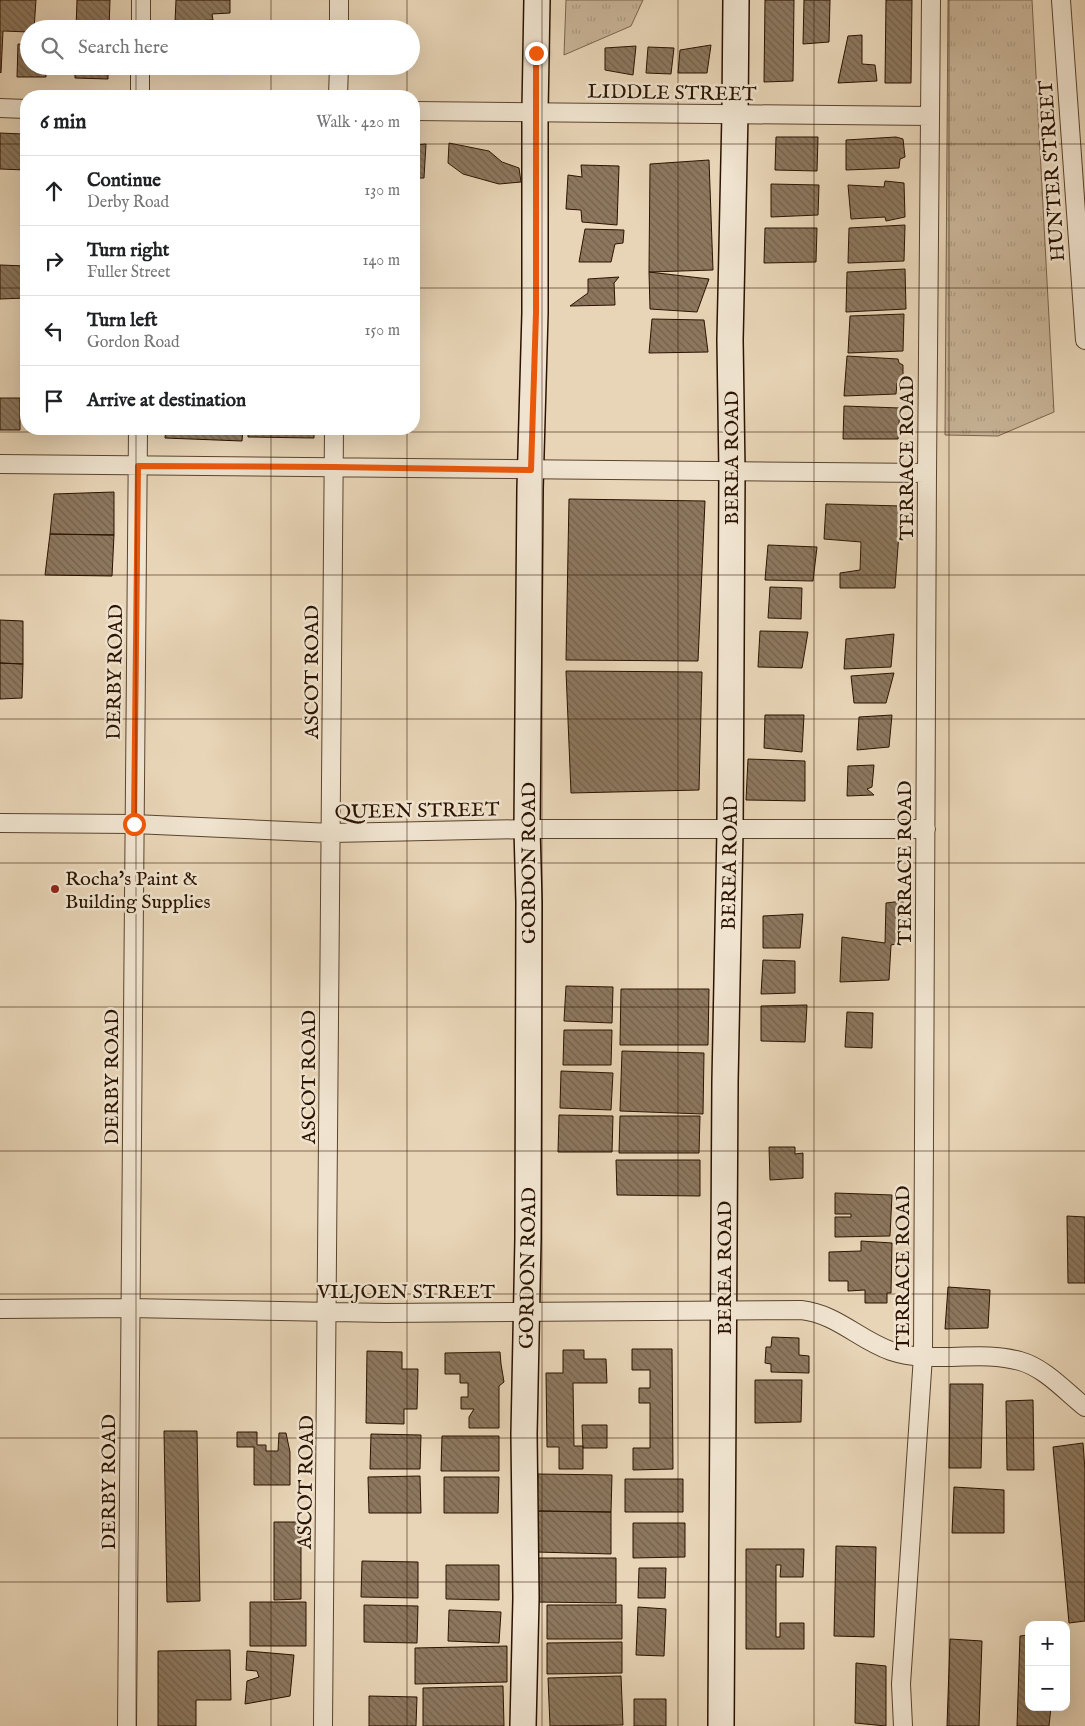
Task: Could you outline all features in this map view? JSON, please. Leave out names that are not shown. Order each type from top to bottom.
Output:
[{"type":"street","points":[[141,0],[141,20]]},
{"type":"street","points":[[339,0],[339,20]]},
{"type":"street","name":"GORDON ROAD","points":[[523,1726],[526,1598],[524,1434],[528,1239],[529,912],[527,829],[531,470],[536,313],[535,111],[537,0]]},
{"type":"street","name":"BEREA ROAD","points":[[721,1726],[725,1082],[730,830],[732,472],[730,340],[736,0]]},
{"type":"street","name":"TERRACE ROAD","points":[[903,1726],[901,1684],[923,1356],[931,0]]},
{"type":"street","name":"HUNTER STREET","points":[[1061,0],[1085,340]]},
{"type":"street","points":[[140,75],[140,90]]},
{"type":"street","points":[[338,75],[338,90]]},
{"type":"street","points":[[0,108],[20,109]]},
{"type":"street","name":"LIDDLE STREET","points":[[420,111],[930,116]]},
{"type":"street","name":"DERBY ROAD","points":[[127,1726],[138,435]]},
{"type":"street","name":"ASCOT ROAD","points":[[324,1726],[334,435]]},
{"type":"street","points":[[0,464],[927,473]]},
{"type":"street","name":"QUEEN STREET","points":[[0,823],[134,824],[332,833],[527,829],[926,829]]},
{"type":"street","name":"VILJOEN STREET","points":[[0,1309],[130,1308],[328,1312],[724,1312],[801,1310],[826,1316],[890,1351],[906,1355],[1002,1357],[1021,1361],[1039,1370],[1085,1407]]},
{"type":"green space","points":[[566,0],[643,0],[631,26],[564,55]]},
{"type":"green space","points":[[948,0],[1032,0],[1054,412],[998,436],[945,435]]},
{"type":"building","points":[[0,0],[36,0],[35,20],[20,20],[20,32],[3,31],[0,72]]},
{"type":"building","points":[[77,0],[110,0],[109,20],[76,20]]},
{"type":"building","points":[[176,0],[230,0],[230,13],[212,14],[213,20],[175,20]]},
{"type":"building","points":[[765,0],[794,0],[793,81],[764,82]]},
{"type":"building","points":[[804,0],[830,0],[829,42],[803,44]]},
{"type":"building","points":[[886,0],[912,0],[911,83],[885,83]]},
{"type":"building","points":[[862,35],[862,64],[875,65],[877,81],[838,83],[848,36]]},
{"type":"building","points":[[18,44],[20,44],[20,75],[46,75],[46,77],[17,77]]},
{"type":"building","points":[[711,45],[707,73],[678,73],[680,50]]},
{"type":"building","points":[[636,46],[633,75],[605,70],[605,48]]},
{"type":"building","points":[[648,47],[674,48],[671,74],[646,73]]},
{"type":"building","points":[[75,75],[108,75],[108,79],[75,78]]},
{"type":"building","points":[[0,133],[20,134],[20,170],[0,169]]},
{"type":"building","points":[[776,137],[818,137],[817,171],[775,170]]},
{"type":"building","points":[[896,137],[903,139],[905,157],[900,159],[899,168],[846,170],[846,140]]},
{"type":"building","points":[[449,143],[489,151],[502,162],[519,168],[521,182],[499,184],[463,174],[448,163]]},
{"type":"building","points":[[420,144],[426,144],[424,178],[420,178]]},
{"type":"building","points":[[709,160],[713,270],[649,272],[650,164]]},
{"type":"building","points":[[581,165],[619,166],[617,225],[582,222],[581,210],[566,209],[568,175],[582,177]]},
{"type":"building","points":[[885,181],[904,183],[905,217],[886,221],[885,217],[851,219],[848,185],[884,187]]},
{"type":"building","points":[[771,184],[819,185],[818,215],[771,217]]},
{"type":"building","points":[[905,225],[904,261],[848,263],[849,228]]},
{"type":"building","points":[[765,228],[817,228],[816,262],[764,263]]},
{"type":"building","points":[[585,229],[624,230],[623,243],[615,244],[611,262],[579,262]]},
{"type":"building","points":[[0,265],[20,266],[20,298],[0,299]]},
{"type":"building","points":[[905,269],[906,309],[846,312],[847,272]]},
{"type":"building","points":[[649,272],[709,279],[697,312],[650,309]]},
{"type":"building","points":[[619,277],[614,283],[615,305],[570,306],[588,293],[588,279]]},
{"type":"building","points":[[904,314],[903,351],[848,353],[850,316]]},
{"type":"building","points":[[652,319],[704,320],[708,352],[649,353]]},
{"type":"building","points":[[847,356],[898,359],[899,363],[903,365],[903,383],[897,383],[896,394],[844,396]]},
{"type":"building","points":[[0,398],[20,398],[20,430],[0,430]]},
{"type":"building","points":[[844,406],[900,408],[898,439],[843,439]]},
{"type":"building","points":[[165,435],[242,435],[242,441],[165,438]]},
{"type":"building","points":[[248,435],[314,435],[314,438],[248,437]]},
{"type":"building","points":[[114,492],[114,535],[50,534],[54,494]]},
{"type":"building","points":[[569,499],[705,501],[698,661],[566,660]]},
{"type":"building","points":[[826,504],[901,506],[895,588],[840,588],[840,573],[860,570],[861,542],[824,539]]},
{"type":"building","points":[[50,534],[114,535],[112,576],[45,575]]},
{"type":"building","points":[[768,545],[817,547],[813,581],[765,580]]},
{"type":"building","points":[[770,587],[802,588],[801,619],[768,618]]},
{"type":"building","points":[[0,620],[23,621],[23,664],[0,663]]},
{"type":"building","points":[[760,631],[808,632],[802,668],[758,667]]},
{"type":"building","points":[[894,634],[891,667],[844,669],[846,639]]},
{"type":"building","points":[[0,663],[23,664],[22,698],[0,699]]},
{"type":"building","points":[[566,671],[702,672],[699,790],[571,793]]},
{"type":"building","points":[[894,673],[886,703],[854,703],[851,676]]},
{"type":"building","points":[[765,715],[804,715],[802,752],[764,748]]},
{"type":"building","points":[[892,715],[889,747],[857,750],[859,717]]},
{"type":"building","points":[[748,759],[805,761],[805,801],[746,800]]},
{"type":"building","points":[[874,765],[872,787],[867,789],[874,795],[847,796],[848,766]]},
{"type":"building","points":[[903,901],[900,943],[891,945],[889,980],[840,982],[842,937],[885,943],[886,903]]},
{"type":"building","points":[[803,914],[800,948],[763,948],[763,916]]},
{"type":"building","points":[[763,960],[795,961],[795,993],[761,994]]},
{"type":"building","points":[[566,986],[613,987],[612,1023],[564,1021]]},
{"type":"building","points":[[621,989],[709,989],[708,1045],[620,1045]]},
{"type":"building","points":[[807,1005],[805,1042],[761,1041],[761,1006]]},
{"type":"building","points":[[847,1012],[873,1013],[872,1048],[845,1047]]},
{"type":"building","points":[[564,1030],[612,1030],[611,1065],[563,1065]]},
{"type":"building","points":[[622,1051],[704,1053],[703,1114],[620,1111]]},
{"type":"building","points":[[561,1071],[613,1073],[611,1110],[560,1108]]},
{"type":"building","points":[[559,1115],[613,1116],[612,1152],[558,1152]]},
{"type":"building","points":[[620,1116],[700,1116],[699,1153],[619,1153]]},
{"type":"building","points":[[769,1147],[795,1147],[795,1154],[803,1153],[803,1178],[770,1180]]},
{"type":"building","points":[[616,1160],[700,1160],[700,1196],[617,1195]]},
{"type":"building","points":[[835,1193],[892,1195],[890,1236],[835,1237],[835,1217],[851,1217],[851,1214],[835,1214]]},
{"type":"building","points":[[1067,1216],[1085,1217],[1085,1283],[1068,1283]]},
{"type":"building","points":[[861,1241],[892,1243],[891,1293],[887,1293],[887,1303],[865,1303],[865,1290],[848,1291],[848,1281],[829,1281],[829,1252],[861,1251]]},
{"type":"building","points":[[948,1287],[990,1290],[988,1328],[945,1329]]},
{"type":"building","points":[[772,1337],[799,1338],[799,1355],[809,1356],[809,1373],[771,1372],[771,1364],[765,1363],[766,1347],[771,1347]]},
{"type":"building","points":[[632,1349],[672,1349],[673,1469],[633,1470],[633,1448],[650,1448],[650,1403],[639,1403],[639,1388],[650,1388],[650,1370],[632,1370]]},
{"type":"building","points":[[563,1350],[584,1350],[584,1359],[606,1359],[607,1383],[573,1383],[574,1446],[583,1446],[583,1469],[559,1469],[559,1447],[547,1447],[546,1373],[563,1373]]},
{"type":"building","points":[[367,1351],[402,1352],[402,1369],[418,1369],[417,1409],[404,1409],[404,1424],[366,1423]]},
{"type":"building","points":[[500,1352],[504,1382],[499,1386],[499,1428],[469,1428],[469,1417],[474,1409],[461,1409],[461,1397],[468,1397],[468,1383],[460,1383],[460,1374],[445,1374],[445,1353]]},
{"type":"building","points":[[755,1380],[802,1380],[801,1422],[755,1423]]},
{"type":"building","points":[[950,1384],[983,1384],[981,1468],[949,1468]]},
{"type":"building","points":[[1033,1400],[1034,1470],[1007,1470],[1006,1401]]},
{"type":"building","points":[[582,1425],[607,1425],[607,1448],[583,1448]]},
{"type":"building","points":[[164,1431],[197,1431],[200,1601],[167,1602]]},
{"type":"building","points":[[237,1432],[257,1432],[257,1445],[266,1445],[266,1451],[278,1451],[279,1433],[286,1433],[290,1452],[290,1485],[254,1485],[254,1447],[237,1447]]},
{"type":"building","points":[[371,1434],[421,1435],[420,1469],[370,1469]]},
{"type":"building","points":[[442,1436],[499,1436],[499,1471],[441,1471]]},
{"type":"building","points":[[1083,1443],[1085,1470],[1085,1621],[1070,1623],[1069,1621],[1053,1447]]},
{"type":"building","points":[[538,1474],[612,1475],[611,1512],[537,1511]]},
{"type":"building","points":[[420,1476],[421,1513],[369,1513],[368,1477]]},
{"type":"building","points":[[444,1477],[499,1477],[498,1513],[444,1513]]},
{"type":"building","points":[[625,1479],[683,1479],[683,1512],[625,1512]]},
{"type":"building","points":[[954,1487],[1004,1490],[1004,1533],[952,1533]]},
{"type":"building","points":[[537,1511],[611,1512],[611,1554],[536,1552]]},
{"type":"building","points":[[274,1522],[301,1522],[301,1599],[274,1600]]},
{"type":"building","points":[[633,1523],[685,1523],[685,1557],[633,1558]]},
{"type":"building","points":[[836,1546],[876,1547],[874,1637],[834,1636]]},
{"type":"building","points":[[746,1549],[804,1549],[803,1577],[780,1577],[781,1565],[776,1565],[776,1637],[780,1637],[780,1623],[804,1623],[804,1649],[746,1649]]},
{"type":"building","points":[[536,1558],[616,1558],[616,1603],[536,1602]]},
{"type":"building","points":[[362,1561],[418,1562],[418,1598],[361,1597]]},
{"type":"building","points":[[446,1565],[499,1565],[499,1600],[446,1599]]},
{"type":"building","points":[[639,1568],[666,1568],[665,1598],[638,1598]]},
{"type":"building","points":[[250,1602],[306,1602],[306,1646],[250,1646]]},
{"type":"building","points":[[364,1605],[418,1606],[417,1643],[364,1642]]},
{"type":"building","points":[[547,1605],[622,1605],[622,1639],[547,1639]]},
{"type":"building","points":[[638,1607],[666,1609],[664,1656],[636,1655]]},
{"type":"building","points":[[449,1610],[501,1612],[499,1643],[448,1641]]},
{"type":"building","points":[[1025,1635],[1025,1711],[1051,1711],[1049,1726],[1017,1726],[1020,1636]]},
{"type":"building","points":[[950,1639],[982,1641],[979,1726],[947,1726]]},
{"type":"building","points":[[622,1642],[622,1673],[547,1674],[547,1643]]},
{"type":"building","points":[[507,1646],[507,1682],[415,1684],[415,1648]]},
{"type":"building","points":[[230,1650],[231,1700],[196,1700],[196,1726],[158,1726],[158,1651]]},
{"type":"building","points":[[247,1651],[294,1655],[290,1696],[245,1704],[247,1681],[259,1677],[257,1671],[246,1670]]},
{"type":"building","points":[[856,1663],[886,1666],[886,1726],[855,1723]]},
{"type":"building","points":[[621,1676],[623,1725],[550,1726],[548,1678]]},
{"type":"building","points":[[503,1686],[504,1726],[423,1726],[423,1688]]},
{"type":"building","points":[[369,1696],[417,1697],[416,1726],[369,1726]]},
{"type":"building","points":[[634,1699],[666,1699],[666,1726],[634,1726]]},
{"type":"place","name":"Rocha's Paint & Building Supplies","points":[[55,889]]},
{"type":"route","points":[[134,824],[138,466],[531,470],[536,313],[536,53]]}]
